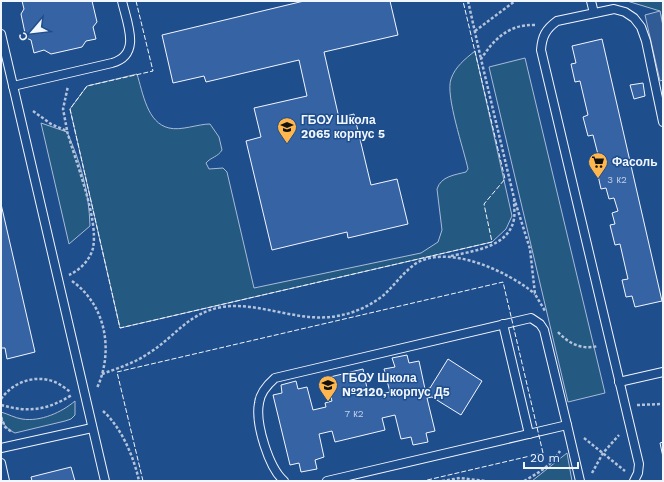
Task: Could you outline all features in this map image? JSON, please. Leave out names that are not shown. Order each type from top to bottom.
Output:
[{"type":"lane","points":[[13,86],[119,61],[129,51],[130,39],[122,1]]},
{"type":"lane","points":[[591,1],[594,13]]},
{"type":"lane","points":[[635,480],[639,464],[541,50],[542,39],[550,26],[557,21],[614,9],[625,12],[634,18],[641,27],[663,122]]},
{"type":"lane","points":[[1,34],[105,481]]},
{"type":"lane","points":[[284,481],[276,474],[269,459],[258,416],[258,403],[262,394],[275,378],[530,318],[540,324],[544,330],[580,481]]},
{"type":"lane","points":[[503,324],[529,434]]},
{"type":"lane","points":[[619,382],[663,372]]},
{"type":"lane","points":[[327,481],[567,425]]},
{"type":"lane","points":[[1,448],[92,428]]},
{"type":"lane","points":[[1,463],[5,481]]},
{"type":"path","points":[[468,1],[514,198],[530,249],[535,294]]},
{"type":"path","points":[[475,31],[514,1]]},
{"type":"path","points":[[481,59],[498,36],[511,28],[530,25],[550,26]]},
{"type":"path","points":[[76,72],[65,93],[63,109],[67,131],[91,214],[93,248],[86,263],[76,272],[65,277],[84,292],[95,308],[102,324],[106,344],[102,374],[97,388],[86,401],[95,405],[107,416],[116,428],[129,450],[139,481]]},
{"type":"path","points":[[29,107],[51,124],[67,131]]},
{"type":"path","points":[[102,374],[148,354],[163,344],[189,320],[212,309],[235,306],[304,317],[341,316],[367,306],[383,295],[406,272],[419,262],[434,257],[450,256],[493,245],[506,234],[514,219],[514,198]]},
{"type":"path","points":[[450,256],[502,273],[521,283],[535,294],[546,312]]},
{"type":"path","points":[[557,331],[564,339],[582,348],[590,348],[610,343]]},
{"type":"path","points":[[1,399],[11,388],[31,379],[43,379],[56,382],[74,394],[56,404],[38,410],[17,410],[1,405]]},
{"type":"path","points":[[625,406],[663,404]]},
{"type":"path","points":[[1,417],[6,427],[15,433]]},
{"type":"path","points":[[524,481],[544,470],[552,463],[562,445],[567,425],[635,480]]},
{"type":"path","points":[[592,474],[603,453],[630,426]]},
{"type":"path","points":[[442,481],[460,478],[485,481]]},
{"type":"shaded area","points":[[627,1],[663,1],[663,26],[660,11]]},
{"type":"shaded area","points":[[660,11],[663,26],[663,80],[660,81],[645,15]]},
{"type":"shaded area","points":[[475,51],[512,216],[506,229],[492,242],[120,328],[70,109],[87,86],[137,74],[147,106],[151,114],[162,125],[169,128],[179,129],[210,124],[219,137],[222,150],[219,154],[206,163],[209,169],[223,168],[227,172],[254,288],[421,253],[438,242],[442,230],[437,189],[445,179],[453,175],[466,172],[468,169],[453,109],[450,87],[451,79],[464,60]]},
{"type":"shaded area","points":[[525,58],[605,393],[568,402],[489,67]]},
{"type":"shaded area","points":[[41,123],[67,132],[76,155],[86,189],[90,226],[69,244]]},
{"type":"shaded area","points":[[75,401],[75,415],[71,419],[65,421],[15,433],[7,427],[2,419],[1,412],[17,418],[29,420],[44,418],[64,409]]},
{"type":"shaded area","points":[[567,453],[572,481],[532,481]]},
{"type":"building","points":[[22,1],[92,1],[97,22],[93,27],[96,39],[86,41],[82,47],[51,54],[44,50],[34,53],[31,40],[26,38],[21,14],[24,9]]},
{"type":"building","points":[[304,1],[390,1],[398,35],[324,52],[339,118],[354,114],[371,185],[397,179],[408,224],[348,238],[347,232],[272,250],[246,141],[261,137],[254,108],[307,96],[299,60],[206,82],[204,76],[173,83],[162,35]]},
{"type":"building","points":[[602,39],[662,301],[635,307],[632,296],[626,297],[622,280],[628,279],[620,244],[615,245],[610,225],[615,224],[612,213],[618,211],[614,198],[609,199],[606,188],[601,189],[597,171],[602,170],[593,135],[588,136],[583,117],[588,115],[580,81],[575,82],[571,64],[576,63],[572,46]]},
{"type":"building","points":[[643,83],[645,96],[634,99],[630,85]]},
{"type":"building","points":[[1,204],[35,352],[7,359],[5,348],[1,348]]},
{"type":"building","points":[[407,355],[409,363],[419,361],[425,389],[430,388],[448,359],[482,381],[461,415],[432,397],[427,398],[435,431],[426,433],[428,442],[413,445],[411,437],[401,439],[395,415],[382,418],[385,430],[335,442],[332,431],[319,434],[324,457],[315,460],[317,469],[301,472],[299,463],[290,465],[273,395],[282,393],[281,385],[296,381],[298,389],[307,387],[313,410],[326,407],[325,403],[332,401],[326,378],[363,369],[368,393],[376,391],[377,395],[390,392],[384,369],[395,367],[392,358]]},
{"type":"building","points":[[663,442],[663,457],[660,443]]},
{"type":"building","points":[[71,467],[75,481],[32,481],[31,477]]},
{"type":"fence","points":[[136,1],[153,71],[87,86],[70,109],[120,328],[492,242],[484,204],[505,179],[463,1]]},
{"type":"fence","points":[[143,481],[117,372],[503,282],[543,453],[423,481]]},
{"type":"place","name":"ГБОУ Школа 2065 корпус 5","points":[[287,144]]},
{"type":"place","name":"Фасоль","points":[[598,179]]},
{"type":"place","name":"ГБОУ Школа №2120, корпус Д5","points":[[328,402]]}]
